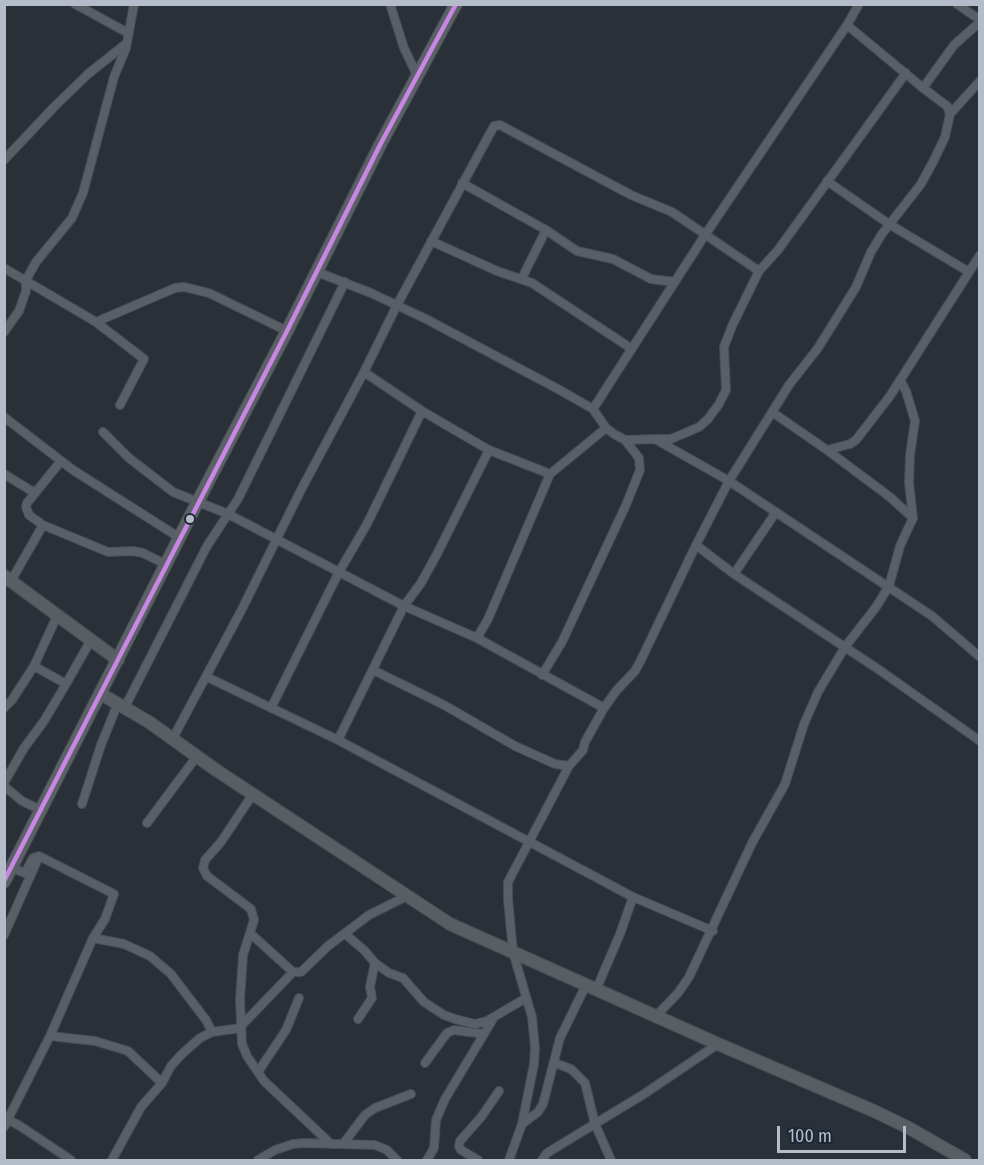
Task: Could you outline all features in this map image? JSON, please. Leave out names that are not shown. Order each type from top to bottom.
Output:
[{"type":"main road","points":[[4,882],[417,75],[456,4]]},
{"type":"street","points":[[75,4],[128,33]]},
{"type":"street","points":[[4,332],[19,311],[26,291],[26,280],[36,262],[66,227],[76,211],[89,177],[114,77],[126,43],[134,4]]},
{"type":"street","points":[[390,4],[404,48],[417,75]]},
{"type":"street","points":[[593,409],[705,235],[847,26],[859,4]]},
{"type":"street","points":[[923,88],[954,45],[980,21],[957,4]]},
{"type":"street","points":[[847,26],[946,106],[950,114]]},
{"type":"street","points":[[4,160],[79,82],[126,43]]},
{"type":"street","points":[[625,440],[671,439],[699,427],[708,419],[726,390],[724,347],[759,271],[778,250],[906,73]]},
{"type":"street","points":[[509,1161],[522,1124],[535,1048],[532,1017],[513,952],[508,886],[569,766],[583,750],[604,708],[635,671],[729,481],[772,412],[804,364],[818,348],[856,287],[871,252],[889,224],[921,184],[945,137],[950,114],[980,81]]},
{"type":"street","points":[[173,738],[207,677],[397,305],[492,128],[498,124],[631,195],[672,212],[759,271]]},
{"type":"street","points":[[827,181],[889,224],[969,272]]},
{"type":"street","points":[[462,183],[546,231],[566,246],[577,251],[613,259],[651,279],[675,282]]},
{"type":"street","points":[[522,278],[546,231]]},
{"type":"street","points":[[431,241],[497,271],[522,278],[632,349]]},
{"type":"street","points":[[827,450],[850,444],[856,440],[890,396],[980,255]]},
{"type":"street","points":[[4,268],[96,322],[144,359],[120,405]]},
{"type":"street","points":[[317,272],[397,305],[593,409],[606,428],[625,440],[639,458],[640,471],[626,505],[562,642],[542,675]]},
{"type":"street","points":[[82,804],[101,745],[207,546],[248,478],[345,282]]},
{"type":"street","points":[[96,322],[167,291],[184,287],[209,293],[287,331]]},
{"type":"street","points":[[364,372],[422,411],[489,450],[550,474]]},
{"type":"street","points":[[656,1016],[684,985],[713,931],[748,852],[785,784],[804,724],[815,699],[845,647],[889,586],[900,546],[913,518],[909,483],[915,421],[906,391],[900,380]]},
{"type":"street","points":[[271,708],[339,572],[367,524],[422,411]]},
{"type":"street","points":[[772,412],[890,496],[913,518]]},
{"type":"street","points":[[4,417],[81,476],[180,538]]},
{"type":"street","points":[[477,638],[488,619],[550,474],[606,428]]},
{"type":"street","points":[[103,432],[129,458],[164,487],[278,538],[404,606],[477,638],[604,708]]},
{"type":"street","points":[[654,440],[729,481],[889,586],[932,616],[980,657]]},
{"type":"street","points":[[338,740],[404,606],[421,583],[437,554],[489,450]]},
{"type":"street","points":[[61,461],[26,507],[29,515],[43,525],[108,552],[133,551],[167,565]]},
{"type":"street","points":[[4,474],[35,493]]},
{"type":"street","points":[[734,574],[776,512]]},
{"type":"street","points":[[43,525],[8,579],[118,660]]},
{"type":"street","points":[[696,544],[734,574],[845,647],[980,741]]},
{"type":"street","points":[[4,708],[12,700],[34,666],[57,616]]},
{"type":"street","points":[[41,810],[17,798],[4,784],[24,748],[75,671],[90,640]]},
{"type":"street","points":[[34,666],[66,684]]},
{"type":"street","points":[[373,670],[444,705],[515,746],[555,764],[569,766]]},
{"type":"street","points":[[207,677],[338,740],[633,897],[713,931]]},
{"type":"street","points":[[101,694],[173,738],[253,794],[450,924],[874,1111],[909,1128],[965,1161]]},
{"type":"street","points":[[147,823],[197,756]]},
{"type":"street","points":[[253,794],[221,842],[205,860],[203,868],[207,876],[250,909],[254,920],[243,955],[240,1000],[242,1044],[258,1072],[276,1093],[331,1144]]},
{"type":"street","points":[[4,935],[39,856]]},
{"type":"street","points":[[12,868],[25,873],[33,858],[39,856],[114,894],[105,919],[93,938],[50,1035],[6,1122],[20,1126],[71,1161]]},
{"type":"street","points":[[251,934],[293,972],[301,972],[378,909],[406,896]]},
{"type":"street","points":[[522,1124],[538,1112],[543,1104],[560,1038],[591,988],[620,934],[633,897]]},
{"type":"street","points":[[345,934],[375,963],[389,973],[404,978],[424,1002],[444,1015],[475,1024],[494,1018],[526,998]]},
{"type":"street","points":[[93,938],[124,944],[150,956],[171,974],[206,1020],[212,1032]]},
{"type":"street","points":[[358,1019],[372,998],[370,987],[375,963]]},
{"type":"street","points":[[112,1161],[141,1107],[162,1083],[171,1066],[182,1054],[200,1038],[212,1032],[240,1027],[293,972]]},
{"type":"street","points":[[258,1072],[286,1030],[299,998]]},
{"type":"street","points":[[427,1161],[434,1148],[436,1120],[445,1099],[494,1018]]},
{"type":"street","points":[[425,1064],[447,1033],[454,1030],[484,1034]]},
{"type":"street","points":[[50,1035],[95,1041],[128,1051],[162,1083]]},
{"type":"street","points":[[543,1161],[547,1153],[718,1044]]},
{"type":"street","points":[[555,1063],[571,1069],[585,1083],[595,1124],[611,1161]]},
{"type":"street","points":[[478,1161],[461,1150],[460,1141],[482,1116],[499,1091]]},
{"type":"street","points":[[343,1144],[365,1115],[375,1108],[411,1094]]},
{"type":"street","points":[[258,1161],[275,1150],[293,1144],[375,1145],[387,1150],[397,1161]]},
{"type":"transit line","points":[[4,881],[287,331],[380,145],[456,4]]}]
